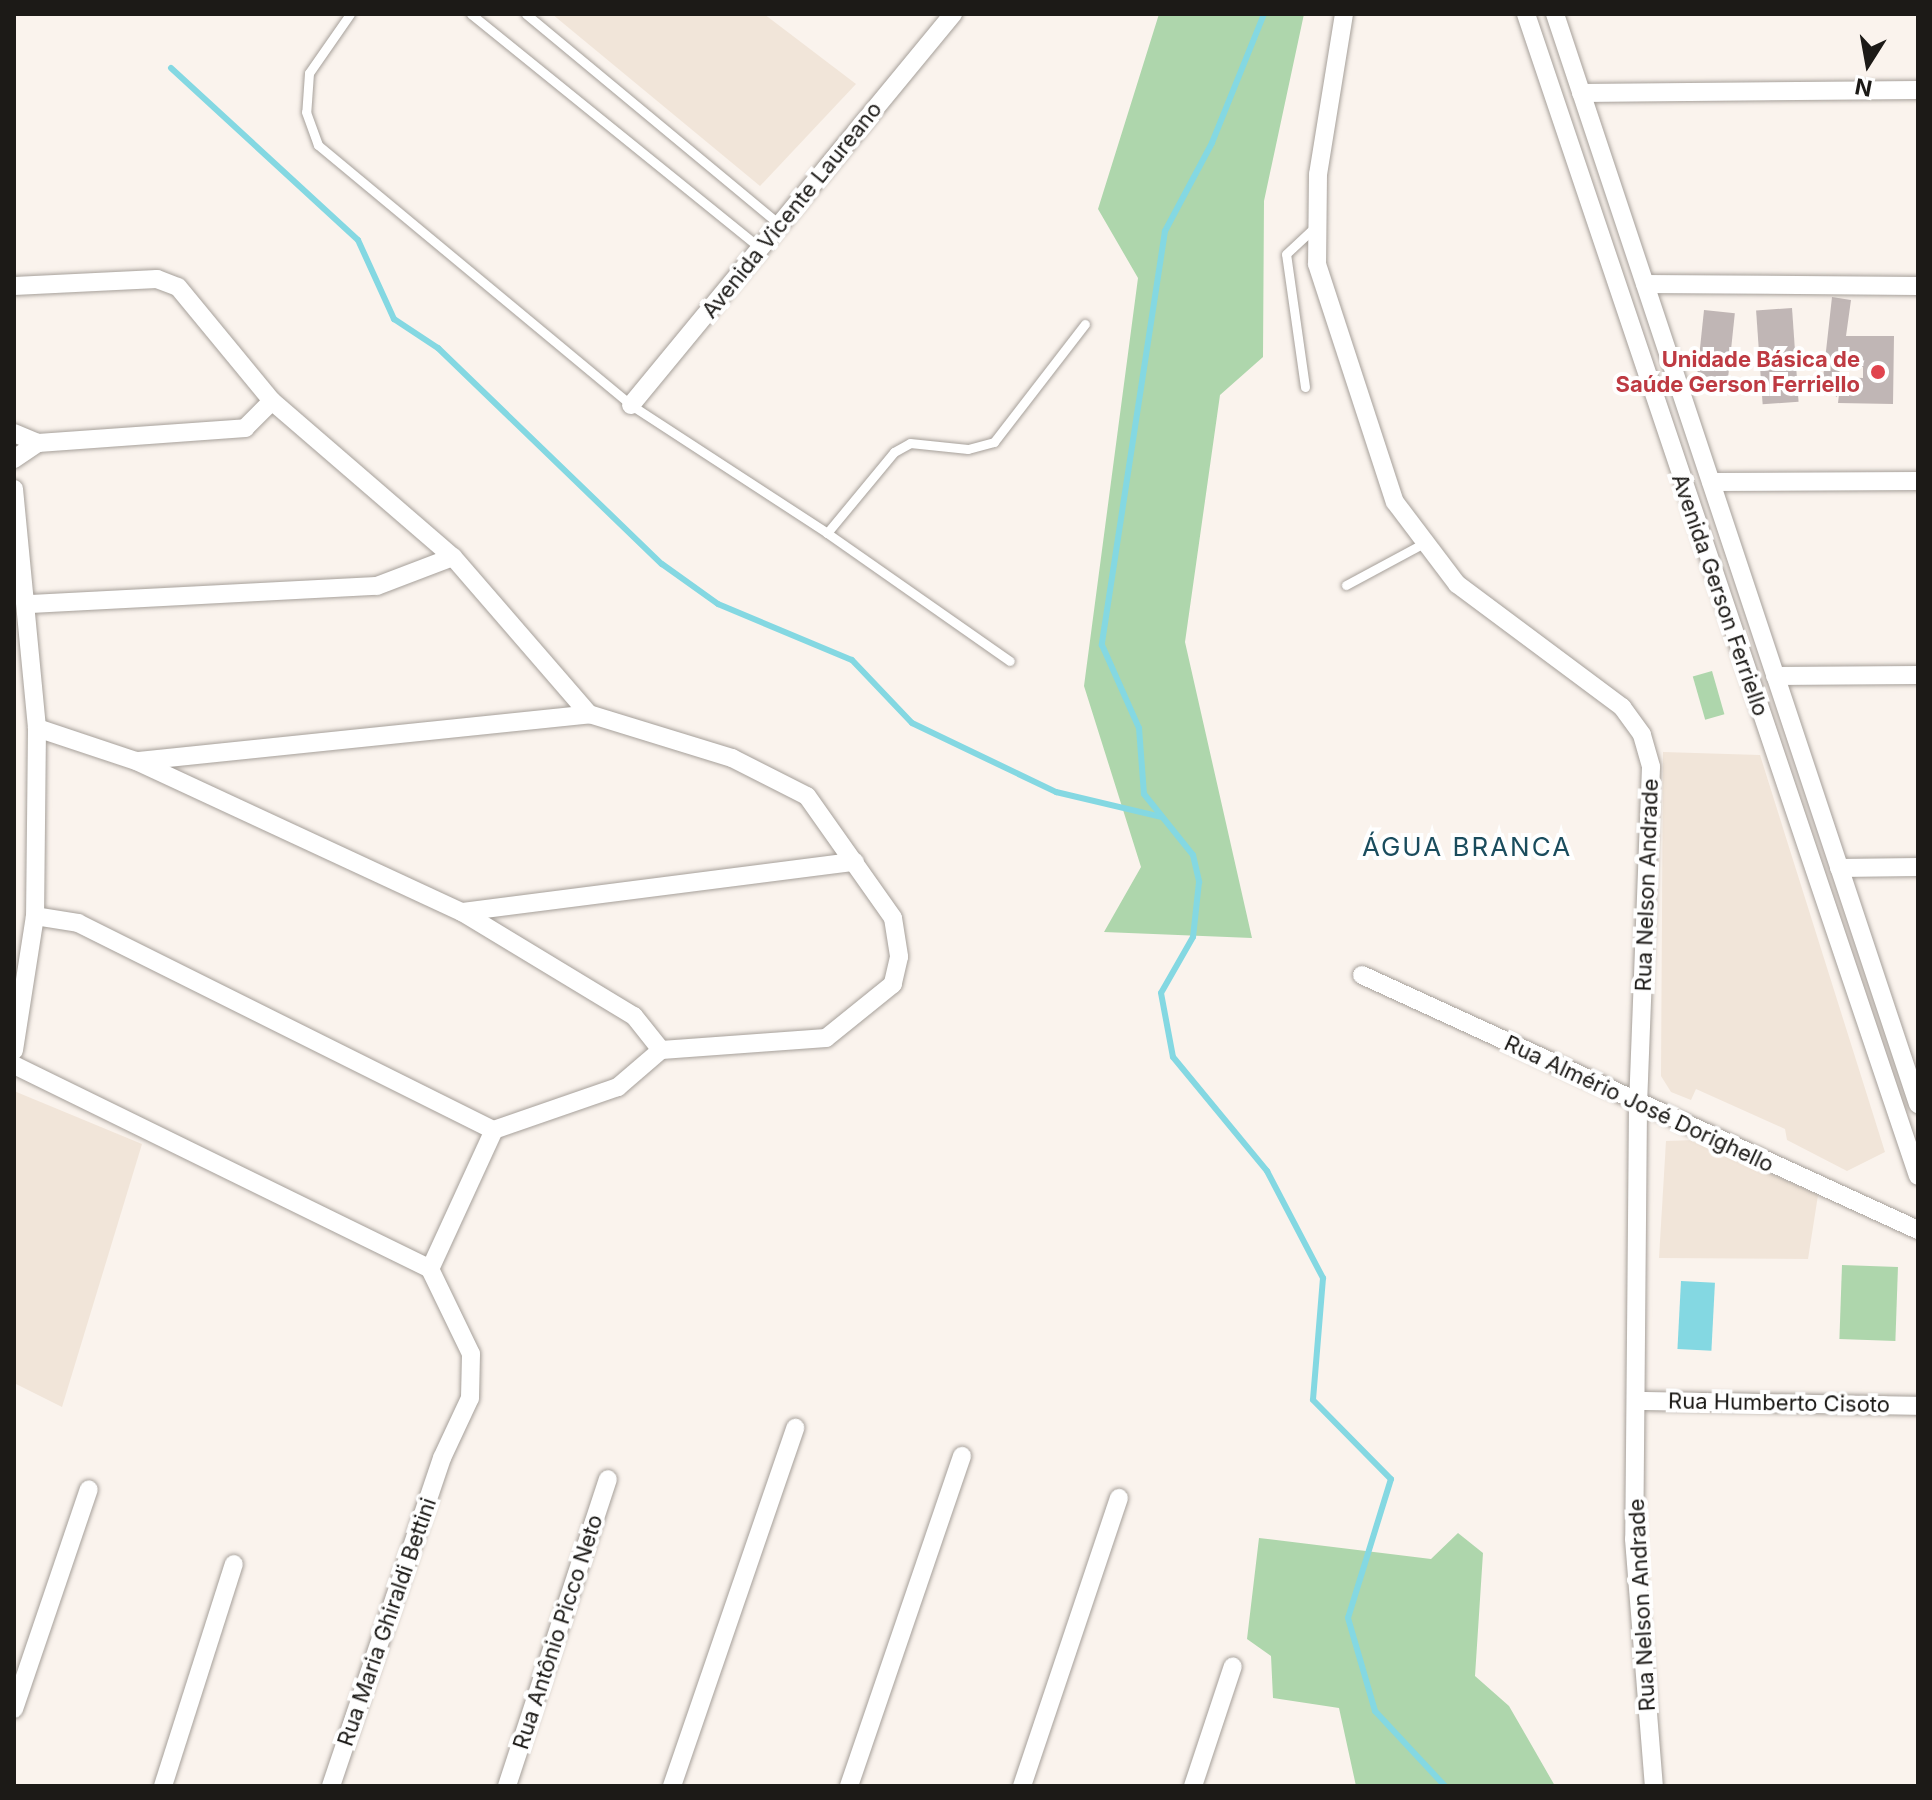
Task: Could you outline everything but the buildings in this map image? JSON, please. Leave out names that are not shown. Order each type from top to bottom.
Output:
[{"type":"street","name":"Avenida Vicente Laureano","points":[[631,405],[953,14]]},
{"type":"street","name":"Rua Nelson Andrade","points":[[1344,14],[1316,226],[1331,315],[1395,502],[1422,544],[1457,584],[1622,707],[1642,735],[1652,784],[1638,1106],[1640,1401],[1634,1539],[1654,1786]]},
{"type":"street","name":"Avenida Gerson Ferriello","points":[[1526,14],[1918,1176]]},
{"type":"street","name":"Avenida Gerson Ferriello","points":[[1555,14],[1839,868],[1911,1064],[1918,1104]]},
{"type":"street","points":[[1581,93],[1918,90]]},
{"type":"street","points":[[14,286],[169,281],[272,401],[453,557],[589,714]]},
{"type":"street","points":[[1645,284],[1918,286]]},
{"type":"street","points":[[14,433],[38,443],[245,428],[272,401]]},
{"type":"street","points":[[14,459],[38,443]]},
{"type":"street","points":[[1711,482],[1918,481]]},
{"type":"street","points":[[14,489],[30,604],[37,728],[35,916],[14,1050]]},
{"type":"street","points":[[30,604],[377,586],[453,557]]},
{"type":"street","points":[[1775,676],[1918,675]]},
{"type":"street","points":[[35,916],[78,923],[494,1130],[618,1087],[661,1050],[821,1041],[889,988],[898,967],[897,929],[855,862],[807,796],[732,758],[589,714],[136,761]]},
{"type":"street","points":[[37,728],[136,761],[462,912],[634,1016],[661,1050]]},
{"type":"street","points":[[462,912],[855,862]]},
{"type":"street","points":[[1839,868],[1918,867]]},
{"type":"street","name":"Rua Almério José Dorighello","points":[[1362,975],[1638,1106],[1918,1230]]},
{"type":"street","points":[[14,1065],[430,1269],[494,1130]]},
{"type":"street","name":"Rua Maria Ghiraldi Bettini","points":[[331,1786],[442,1458],[470,1398],[473,1367],[430,1269]]},
{"type":"street","name":"Rua Humberto Cisoto","points":[[1640,1401],[1918,1406]]},
{"type":"street","points":[[672,1786],[795,1428]]},
{"type":"street","points":[[849,1786],[962,1456]]},
{"type":"street","name":"Rua Antônio Picco Neto","points":[[507,1786],[608,1479]]},
{"type":"street","points":[[14,1709],[89,1489]]},
{"type":"street","points":[[1022,1786],[1119,1498]]},
{"type":"street","points":[[163,1786],[234,1564]]},
{"type":"street","points":[[1193,1786],[1233,1666]]},
{"type":"lane","points":[[350,14],[309,73],[306,112],[318,145],[631,405],[827,533],[1010,661]]},
{"type":"lane","points":[[471,14],[760,248]]},
{"type":"lane","points":[[526,14],[780,225]]},
{"type":"lane","points":[[1305,387],[1285,268],[1294,241],[1316,226]]},
{"type":"lane","points":[[827,533],[910,443],[968,449],[994,442],[1085,324]]},
{"type":"lane","points":[[1346,585],[1422,544]]},
{"type":"shaded area","points":[[552,14],[764,14],[856,84],[760,186]]},
{"type":"shaded area","points":[[1663,752],[1760,755],[1885,1152],[1847,1171],[1787,1140],[1785,1129],[1696,1089],[1691,1100],[1671,1092],[1661,1076]]},
{"type":"shaded area","points":[[14,1091],[142,1144],[62,1407],[14,1383]]},
{"type":"shaded area","points":[[1695,1140],[1818,1195],[1808,1259],[1659,1258],[1666,1141]]},
{"type":"green space","points":[[1159,14],[1304,14],[1264,201],[1263,357],[1220,395],[1185,642],[1252,938],[1104,932],[1141,867],[1084,686],[1138,278],[1098,209]]},
{"type":"green space","points":[[1712,671],[1724,714],[1705,720],[1693,677]]},
{"type":"green space","points":[[1842,1265],[1898,1267],[1895,1341],[1839,1339]]},
{"type":"green space","points":[[1458,1533],[1483,1553],[1475,1676],[1509,1706],[1555,1786],[1356,1786],[1339,1708],[1273,1698],[1271,1656],[1247,1639],[1259,1538],[1431,1559]]},
{"type":"water","points":[[1681,1281],[1715,1283],[1711,1351],[1677,1349]]},
{"type":"waterway","points":[[1264,14],[1212,143],[1165,231],[1102,645],[1139,728],[1144,794],[1193,855],[1199,882],[1193,937],[1161,993],[1173,1057],[1267,1171],[1323,1278],[1313,1400],[1391,1479],[1348,1618],[1375,1711],[1445,1786]]},
{"type":"waterway","points":[[171,68],[358,240],[394,319],[438,348],[662,564],[718,604],[852,660],[912,723],[1056,792],[1162,817]]},
{"type":"place","name":"Unidade Básica de Saúde Gerson Ferriello","points":[[1878,372]]},
{"type":"district","name":"ÁGUA BRANCA","points":[[1467,847]]}]
